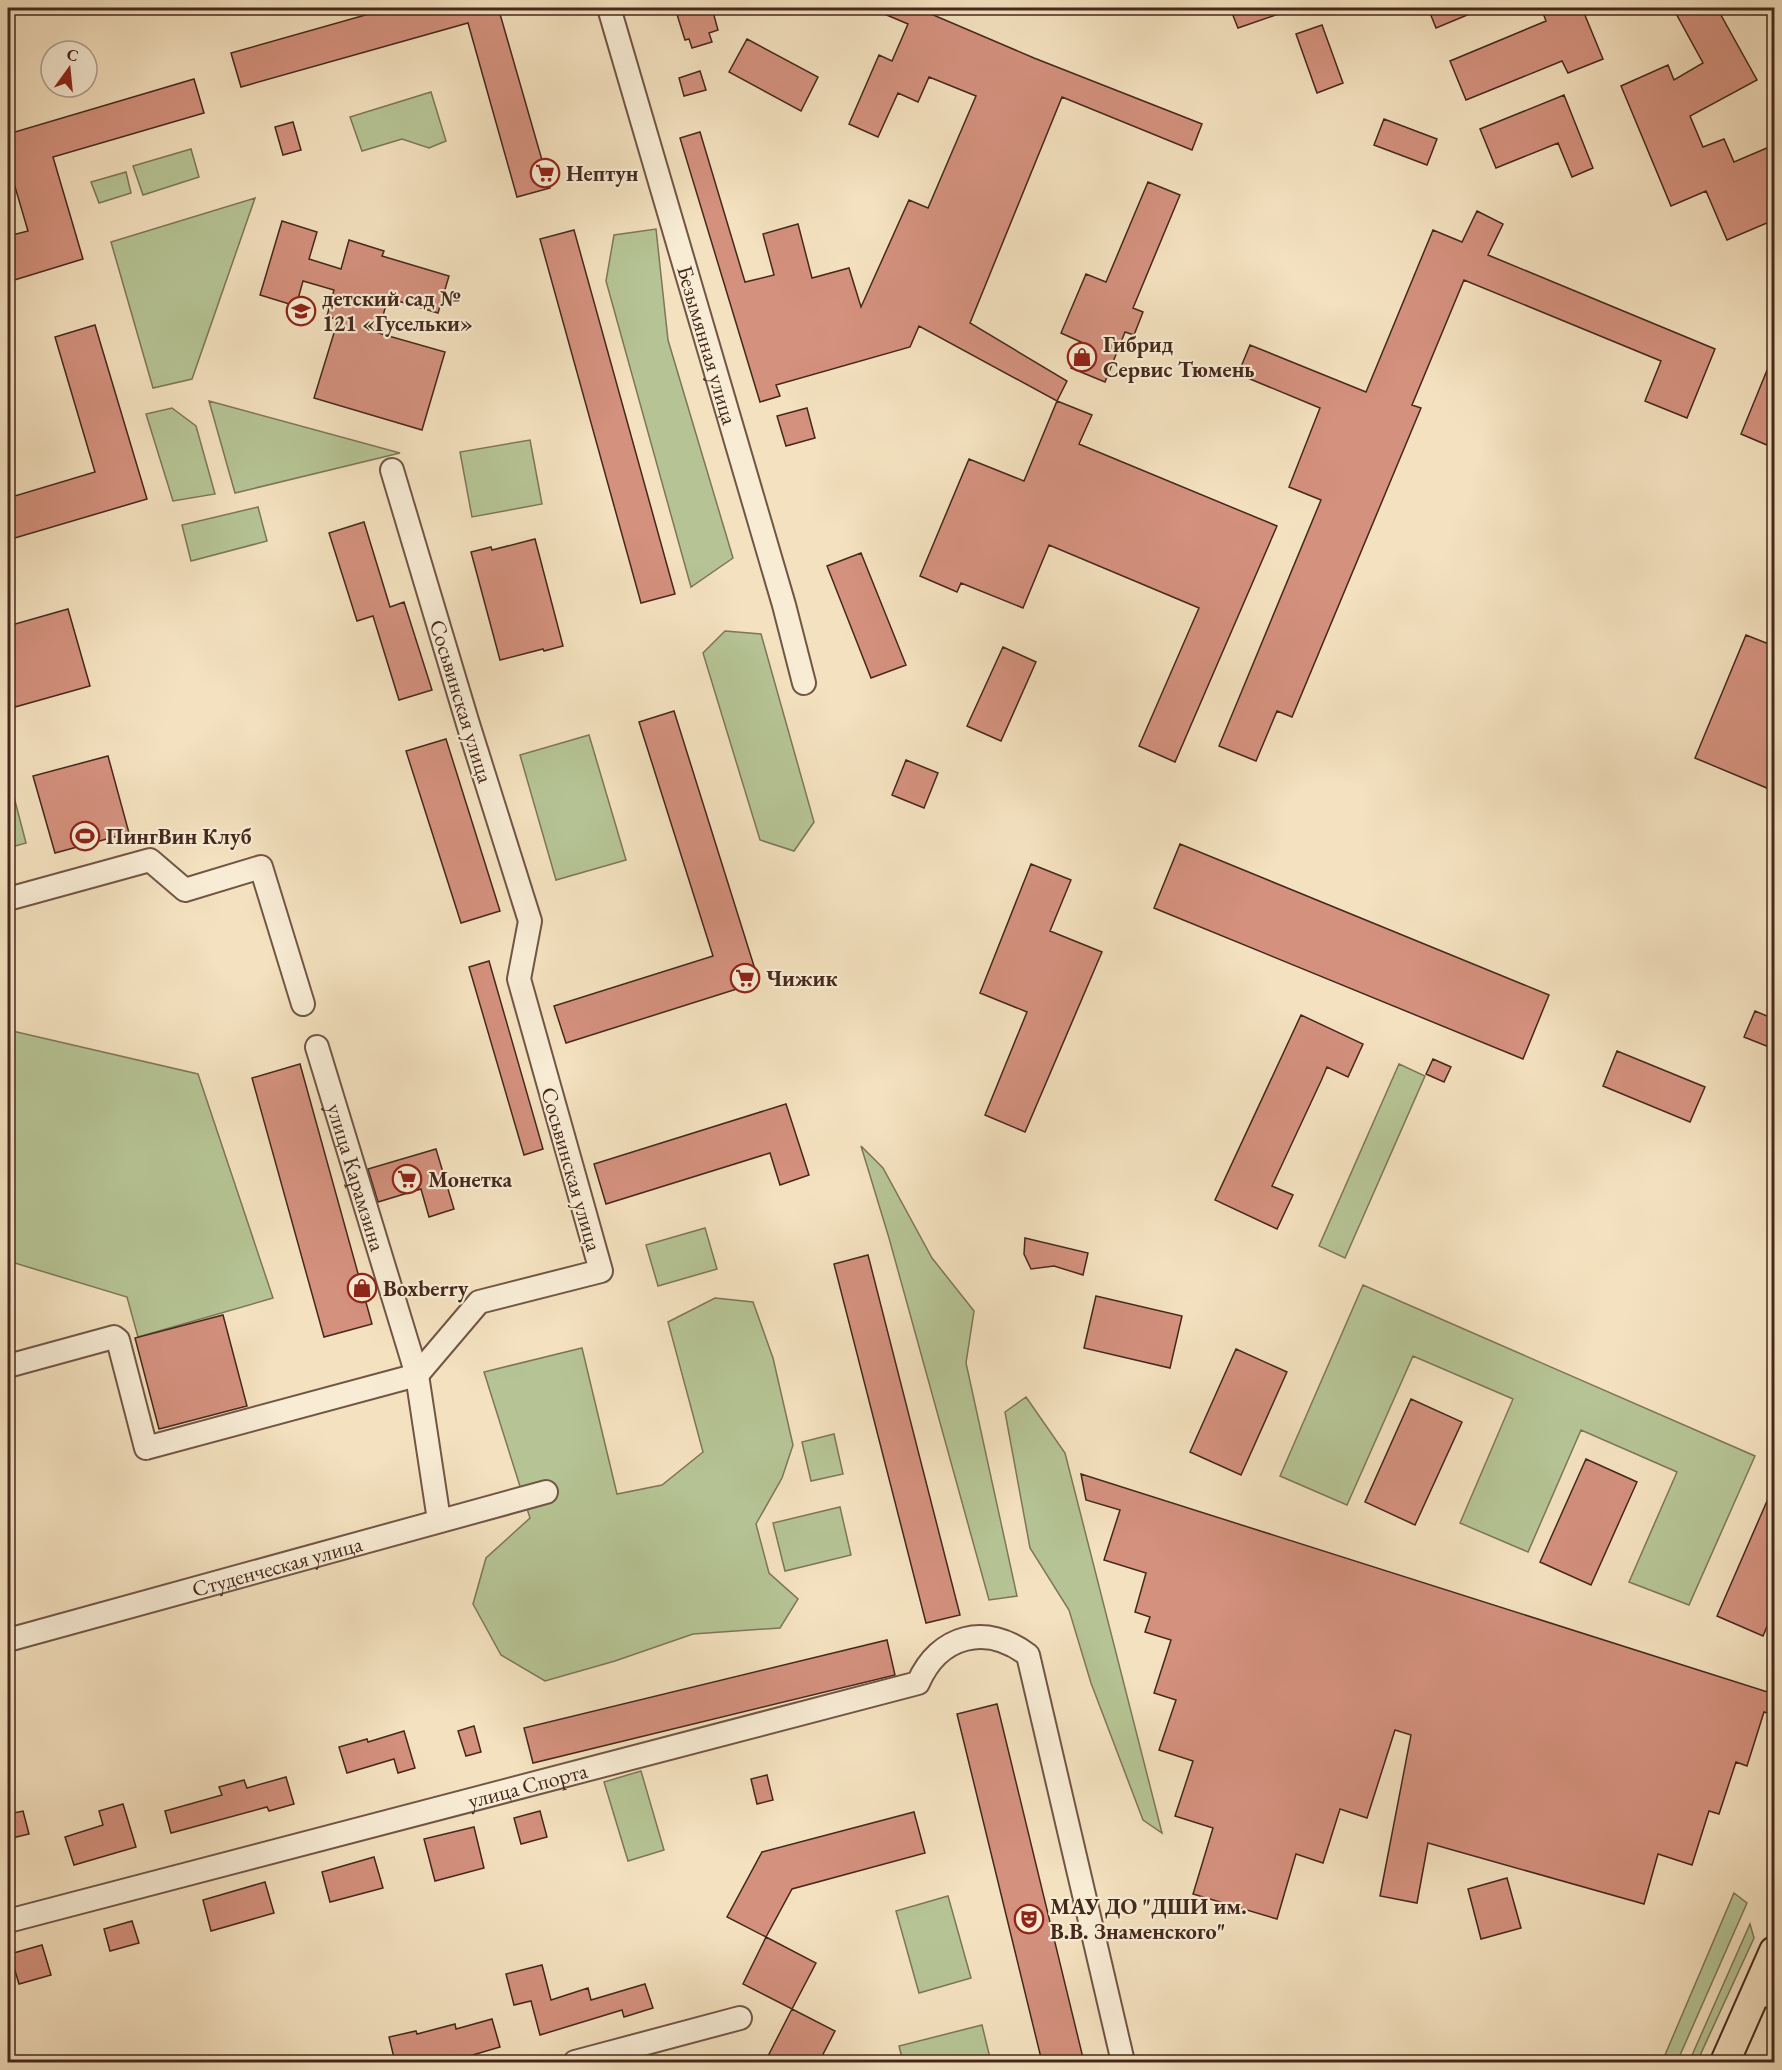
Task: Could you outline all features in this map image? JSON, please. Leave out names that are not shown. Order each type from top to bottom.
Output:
[{"type":"main road","points":[[1725,2062],[1766,1994],[1774,1951]]},
{"type":"street","name":"Безымянная улица","points":[[609,8],[784,606],[804,683]]},
{"type":"street","name":"Сосьвинская улица","points":[[392,470],[530,921],[519,979],[601,1272],[478,1302],[417,1375]]},
{"type":"street","points":[[8,899],[150,860],[185,890],[261,867],[303,1004]]},
{"type":"street","name":"улица Карамзина","points":[[317,1047],[417,1375],[439,1520]]},
{"type":"street","points":[[8,1366],[114,1337],[118,1340],[147,1448],[417,1375]]},
{"type":"street","name":"Студенческая улица","points":[[8,1640],[546,1491]]},
{"type":"street","name":"улица Спорта","points":[[8,1921],[918,1683],[931,1660],[952,1643],[965,1638],[992,1637],[1011,1644],[1028,1655],[1123,2062]]},
{"type":"street","points":[[575,2062],[740,2018]]},
{"type":"green space","points":[[431,92],[446,141],[429,148],[402,139],[362,151],[350,117]]},
{"type":"green space","points":[[191,149],[199,177],[143,195],[133,166]]},
{"type":"green space","points":[[126,172],[131,193],[99,203],[91,182]]},
{"type":"green space","points":[[255,198],[192,379],[153,388],[111,242]]},
{"type":"green space","points":[[656,229],[668,340],[733,558],[691,587],[606,281],[614,235]]},
{"type":"green space","points":[[209,401],[400,453],[235,493]]},
{"type":"green space","points":[[172,408],[196,426],[215,494],[173,501],[146,414]]},
{"type":"green space","points":[[530,440],[542,504],[472,517],[460,452]]},
{"type":"green space","points":[[258,507],[267,541],[191,561],[182,525]]},
{"type":"green space","points":[[725,631],[761,634],[814,822],[794,851],[760,840],[703,653]]},
{"type":"green space","points":[[589,735],[626,860],[556,880],[520,755]]},
{"type":"green space","points":[[8,774],[26,843],[8,848]]},
{"type":"green space","points":[[8,1030],[198,1074],[273,1298],[138,1337],[127,1297],[8,1261]]},
{"type":"green space","points":[[1399,1064],[1425,1076],[1345,1258],[1319,1246]]},
{"type":"green space","points":[[861,1146],[883,1168],[932,1258],[974,1311],[966,1363],[1017,1596],[989,1600],[889,1238]]},
{"type":"green space","points":[[705,1228],[717,1269],[658,1286],[646,1245]]},
{"type":"green space","points":[[1363,1285],[1755,1456],[1689,1605],[1629,1582],[1677,1472],[1581,1430],[1528,1552],[1460,1523],[1513,1399],[1413,1356],[1347,1505],[1280,1476]]},
{"type":"green space","points":[[715,1298],[753,1302],[773,1358],[793,1445],[782,1478],[756,1524],[769,1573],[798,1599],[780,1628],[693,1634],[615,1661],[545,1681],[501,1655],[473,1604],[486,1558],[530,1518],[484,1372],[582,1348],[617,1494],[662,1485],[703,1452],[668,1322]]},
{"type":"green space","points":[[1026,1397],[1065,1453],[1162,1833],[1143,1820],[1091,1683],[1069,1610],[1030,1548],[1005,1412]]},
{"type":"green space","points":[[834,1434],[843,1474],[811,1481],[802,1442]]},
{"type":"green space","points":[[840,1507],[851,1555],[785,1571],[773,1523]]},
{"type":"green space","points":[[641,1771],[664,1850],[628,1861],[604,1782]]},
{"type":"green space","points":[[1734,1893],[1747,1903],[1677,2062],[1662,2062]]},
{"type":"green space","points":[[948,1896],[971,1978],[919,1993],[896,1911]]},
{"type":"green space","points":[[1750,1924],[1754,1938],[1697,2062],[1689,2062]]},
{"type":"green space","points":[[982,2025],[991,2062],[903,2062],[899,2046]]},
{"type":"building","points":[[390,8],[505,8],[505,12],[500,14],[550,188],[517,197],[468,23],[241,87],[231,53]]},
{"type":"building","points":[[675,8],[712,8],[718,30],[709,33],[712,42],[692,48],[689,39],[685,40]]},
{"type":"building","points":[[870,8],[917,8],[1034,58],[1202,124],[1192,150],[1062,97],[970,323],[1067,381],[1057,401],[919,326],[910,347],[776,385],[780,396],[760,402],[680,138],[700,132],[745,282],[774,275],[763,234],[798,224],[812,278],[849,268],[861,307],[909,200],[928,208],[976,96],[929,77],[918,102],[898,93],[878,137],[849,124],[879,55],[892,61],[908,24]]},
{"type":"building","points":[[1230,8],[1289,8],[1290,10],[1238,28]]},
{"type":"building","points":[[1428,8],[1484,8],[1436,28]]},
{"type":"building","points":[[1541,8],[1582,8],[1603,59],[1568,73],[1562,61],[1466,100],[1450,61],[1546,21]]},
{"type":"building","points":[[1673,8],[1717,8],[1757,80],[1690,116],[1703,147],[1724,139],[1734,162],[1774,145],[1774,220],[1727,240],[1706,191],[1671,206],[1621,86],[1668,65],[1674,80],[1703,63]]},
{"type":"building","points":[[1322,25],[1343,83],[1317,93],[1296,34]]},
{"type":"building","points":[[747,39],[818,77],[801,111],[729,72]]},
{"type":"building","points":[[700,71],[706,90],[684,96],[679,78]]},
{"type":"building","points":[[194,79],[204,113],[53,157],[83,259],[8,282],[8,236],[28,231],[8,163],[8,134]]},
{"type":"building","points":[[1564,95],[1593,168],[1572,177],[1558,143],[1496,168],[1480,129]]},
{"type":"building","points":[[1384,119],[1437,139],[1427,165],[1374,145]]},
{"type":"building","points":[[293,122],[301,150],[283,155],[275,127]]},
{"type":"building","points":[[1148,182],[1180,195],[1133,308],[1143,312],[1134,335],[1125,332],[1105,382],[1071,368],[1081,342],[1061,333],[1086,274],[1106,282]]},
{"type":"building","points":[[1477,211],[1503,224],[1488,255],[1715,349],[1687,418],[1645,401],[1661,361],[1464,280],[1412,405],[1421,408],[1292,717],[1277,711],[1256,761],[1219,746],[1321,500],[1289,487],[1320,408],[1238,374],[1250,345],[1366,392],[1433,230],[1462,242]]},
{"type":"building","points":[[282,221],[317,232],[309,259],[341,269],[349,240],[384,251],[382,256],[449,276],[438,313],[388,298],[378,333],[445,352],[422,430],[314,398],[338,320],[327,316],[334,290],[303,281],[296,306],[260,295]]},
{"type":"building","points":[[574,230],[675,594],[641,603],[540,239]]},
{"type":"building","points":[[95,325],[147,499],[8,540],[8,498],[95,472],[55,337]]},
{"type":"building","points":[[1774,353],[1774,448],[1741,434]]},
{"type":"building","points":[[1057,401],[1092,415],[1079,444],[1277,526],[1175,762],[1139,746],[1199,608],[1049,545],[1023,608],[961,583],[957,592],[920,576],[969,459],[1024,481]]},
{"type":"building","points":[[807,408],[815,438],[786,446],[777,416]]},
{"type":"building","points":[[364,522],[390,607],[404,602],[432,690],[399,700],[373,616],[357,621],[329,533]]},
{"type":"building","points":[[535,539],[563,646],[500,660],[471,552],[491,547],[492,550]]},
{"type":"building","points":[[861,553],[906,665],[871,678],[827,566]]},
{"type":"building","points":[[68,609],[90,686],[15,707],[8,679],[8,626]]},
{"type":"building","points":[[1746,635],[1774,646],[1774,791],[1695,758]]},
{"type":"building","points":[[1003,647],[1036,662],[1001,741],[967,726]]},
{"type":"building","points":[[674,711],[759,982],[566,1043],[554,1006],[713,956],[639,722]]},
{"type":"building","points":[[446,739],[500,911],[461,923],[406,751]]},
{"type":"building","points":[[108,756],[129,833],[55,853],[33,776]]},
{"type":"building","points":[[906,760],[938,773],[924,808],[892,795]]},
{"type":"building","points":[[1180,844],[1549,995],[1523,1059],[1154,908]]},
{"type":"building","points":[[1031,864],[1071,880],[1050,931],[1102,952],[1025,1132],[985,1115],[1027,1012],[980,993]]},
{"type":"building","points":[[489,961],[543,1149],[524,1155],[469,967]]},
{"type":"building","points":[[1755,1011],[1774,1019],[1774,1034],[1769,1047],[1744,1037]]},
{"type":"building","points":[[1301,1015],[1363,1044],[1348,1077],[1327,1067],[1272,1186],[1293,1195],[1277,1229],[1215,1200]]},
{"type":"building","points":[[1617,1051],[1705,1087],[1690,1122],[1603,1086]]},
{"type":"building","points":[[1433,1059],[1451,1067],[1444,1082],[1426,1074]]},
{"type":"building","points":[[300,1064],[372,1324],[324,1337],[252,1078]]},
{"type":"building","points":[[786,1104],[809,1175],[780,1185],[770,1153],[606,1204],[594,1164]]},
{"type":"building","name":"Монетка","points":[[436,1149],[454,1209],[429,1217],[421,1189],[378,1202],[368,1169]]},
{"type":"building","points":[[1025,1238],[1088,1253],[1083,1275],[1054,1266],[1031,1269],[1024,1254]]},
{"type":"building","points":[[868,1255],[960,1615],[926,1623],[834,1264]]},
{"type":"building","points":[[1096,1296],[1182,1316],[1170,1368],[1084,1348]]},
{"type":"building","points":[[223,1315],[247,1406],[159,1429],[135,1338]]},
{"type":"building","points":[[1236,1349],[1287,1372],[1241,1475],[1190,1452]]},
{"type":"building","points":[[1411,1399],[1462,1422],[1415,1525],[1365,1502]]},
{"type":"building","points":[[1586,1459],[1637,1482],[1591,1585],[1540,1562]]},
{"type":"building","points":[[1081,1474],[1774,1694],[1774,1715],[1764,1712],[1747,1766],[1736,1762],[1719,1814],[1709,1811],[1692,1865],[1658,1854],[1644,1904],[1428,1843],[1417,1903],[1380,1896],[1411,1735],[1395,1730],[1367,1818],[1340,1809],[1323,1863],[1296,1854],[1277,1919],[1193,1894],[1213,1828],[1175,1816],[1193,1761],[1159,1750],[1176,1700],[1154,1693],[1171,1640],[1145,1632],[1150,1617],[1135,1612],[1146,1573],[1104,1560],[1120,1510],[1086,1500]]},
{"type":"building","points":[[1774,1485],[1774,1610],[1763,1636],[1717,1616]]},
{"type":"building","points":[[887,1640],[895,1675],[533,1763],[524,1728]]},
{"type":"building","points":[[997,1704],[1084,2062],[1042,2062],[957,1714]]},
{"type":"building","points":[[474,1726],[481,1752],[466,1756],[458,1731]]},
{"type":"building","points":[[404,1731],[415,1768],[398,1773],[394,1759],[347,1773],[339,1747],[367,1739],[368,1742]]},
{"type":"building","points":[[767,1775],[773,1800],[757,1804],[751,1779]]},
{"type":"building","points":[[286,1777],[294,1804],[269,1811],[267,1807],[171,1833],[165,1811],[222,1795],[219,1787],[244,1780],[247,1788]]},
{"type":"building","points":[[123,1804],[136,1847],[74,1865],[65,1837],[103,1825],[99,1811]]},
{"type":"building","points":[[23,1811],[29,1834],[8,1839],[8,1814]]},
{"type":"building","points":[[540,1811],[547,1837],[521,1844],[514,1818]]},
{"type":"building","points":[[914,1812],[925,1853],[792,1889],[766,1937],[727,1917],[762,1852]]},
{"type":"building","points":[[474,1827],[484,1868],[435,1881],[424,1839]]},
{"type":"building","points":[[374,1857],[383,1888],[330,1902],[322,1872]]},
{"type":"building","points":[[1507,1878],[1521,1928],[1481,1939],[1468,1889]]},
{"type":"building","points":[[265,1882],[274,1913],[211,1931],[203,1900]]},
{"type":"building","points":[[132,1921],[139,1943],[110,1951],[104,1929]]},
{"type":"building","points":[[766,1937],[816,1963],[792,2009],[743,1984]]},
{"type":"building","points":[[42,1945],[51,1975],[19,1984],[10,1954]]},
{"type":"building","points":[[542,1965],[551,2000],[588,1988],[591,2000],[645,1984],[653,2008],[624,2017],[622,2010],[540,2035],[531,2001],[514,2005],[506,1974]]},
{"type":"building","points":[[792,2009],[835,2031],[819,2062],[765,2062]]},
{"type":"building","points":[[492,2019],[500,2047],[449,2062],[395,2062],[389,2037],[416,2031],[417,2034],[455,2024],[456,2029]]},
{"type":"place","name":"Нептун","points":[[545,173]]},
{"type":"place","name":"детский сад № 121 «Гусельки»","points":[[301,311]]},
{"type":"place","name":"Гибрид Сервис Тюмень","points":[[1082,357]]},
{"type":"place","name":"ПингВин Клуб","points":[[85,836]]},
{"type":"place","name":"Чижик","points":[[745,978]]},
{"type":"place","name":"Монетка","points":[[407,1179]]},
{"type":"place","name":"Boxberry","points":[[362,1288]]},
{"type":"place","name":"МАУ ДО \"ДШИ им. В.В. Знаменского\"","points":[[1029,1919]]}]
